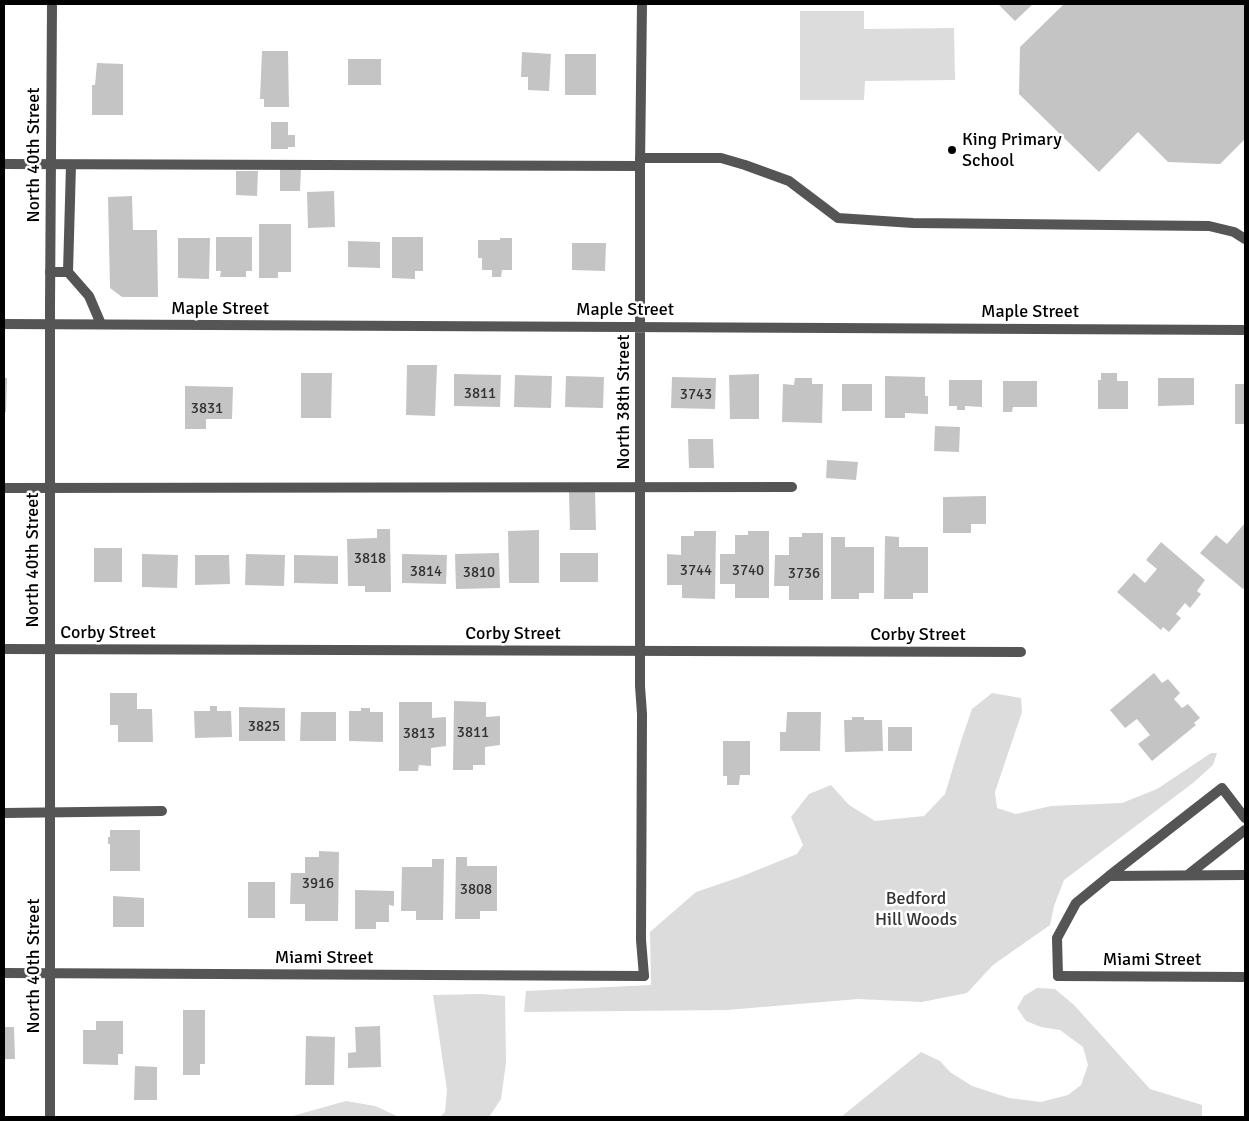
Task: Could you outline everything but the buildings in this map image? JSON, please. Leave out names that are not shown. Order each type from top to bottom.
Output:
[{"type":"street","name":"North 40th Street","points":[[50,1117],[49,649],[52,4]]},
{"type":"street","name":"North 38th Street","points":[[642,4],[640,162],[640,686],[642,714],[641,940],[644,976]]},
{"type":"street","points":[[4,164],[640,162],[721,158],[789,181],[838,218],[913,223],[1209,226],[1234,232],[1245,239]]},
{"type":"street","points":[[71,165],[68,272],[89,296],[101,324]]},
{"type":"street","points":[[50,220],[70,219]]},
{"type":"street","points":[[50,272],[68,272]]},
{"type":"street","name":"Maple Street","points":[[4,324],[1245,330]]},
{"type":"street","points":[[4,488],[792,487]]},
{"type":"street","name":"Corby Street","points":[[4,649],[1021,652]]},
{"type":"street","points":[[1109,876],[1222,788],[1245,818]]},
{"type":"street","points":[[4,813],[162,811]]},
{"type":"street","points":[[1189,874],[1245,830]]},
{"type":"street","points":[[1109,876],[1245,875]]},
{"type":"street","name":"Miami Street","points":[[1109,876],[1076,903],[1065,924],[1058,938],[1058,976],[1245,977]]},
{"type":"street","name":"Miami Street","points":[[4,973],[644,976]]},
{"type":"green space","points":[[800,11],[864,11],[864,29],[954,28],[955,80],[865,81],[864,100],[800,100]]},
{"type":"green space","name":"Bedford Hill Woods","points":[[992,693],[1021,698],[1022,712],[995,792],[997,808],[1016,814],[1051,806],[1122,803],[1157,789],[1211,753],[1217,753],[1213,765],[1193,783],[1064,880],[1054,906],[1050,925],[993,965],[967,993],[922,1002],[858,999],[727,1010],[524,1012],[526,991],[651,985],[650,932],[696,892],[797,854],[803,845],[791,817],[809,794],[831,785],[849,805],[875,821],[924,816],[945,794],[972,709]]},
{"type":"green space","points":[[1037,988],[1055,989],[1074,1005],[1150,1089],[1202,1105],[1202,1117],[841,1117],[921,1052],[940,1061],[950,1072],[972,1086],[1009,1098],[1041,1102],[1068,1095],[1081,1085],[1088,1065],[1083,1047],[1060,1030],[1041,1027],[1026,1021],[1017,1008],[1024,996]]},
{"type":"green space","points":[[481,994],[505,996],[506,1063],[501,1099],[489,1117],[440,1117],[445,1112],[447,1090],[433,995]]},
{"type":"green space","points":[[346,1101],[375,1106],[399,1117],[289,1117]]},
{"type":"place","name":"King Primary School","points":[[952,150]]}]
